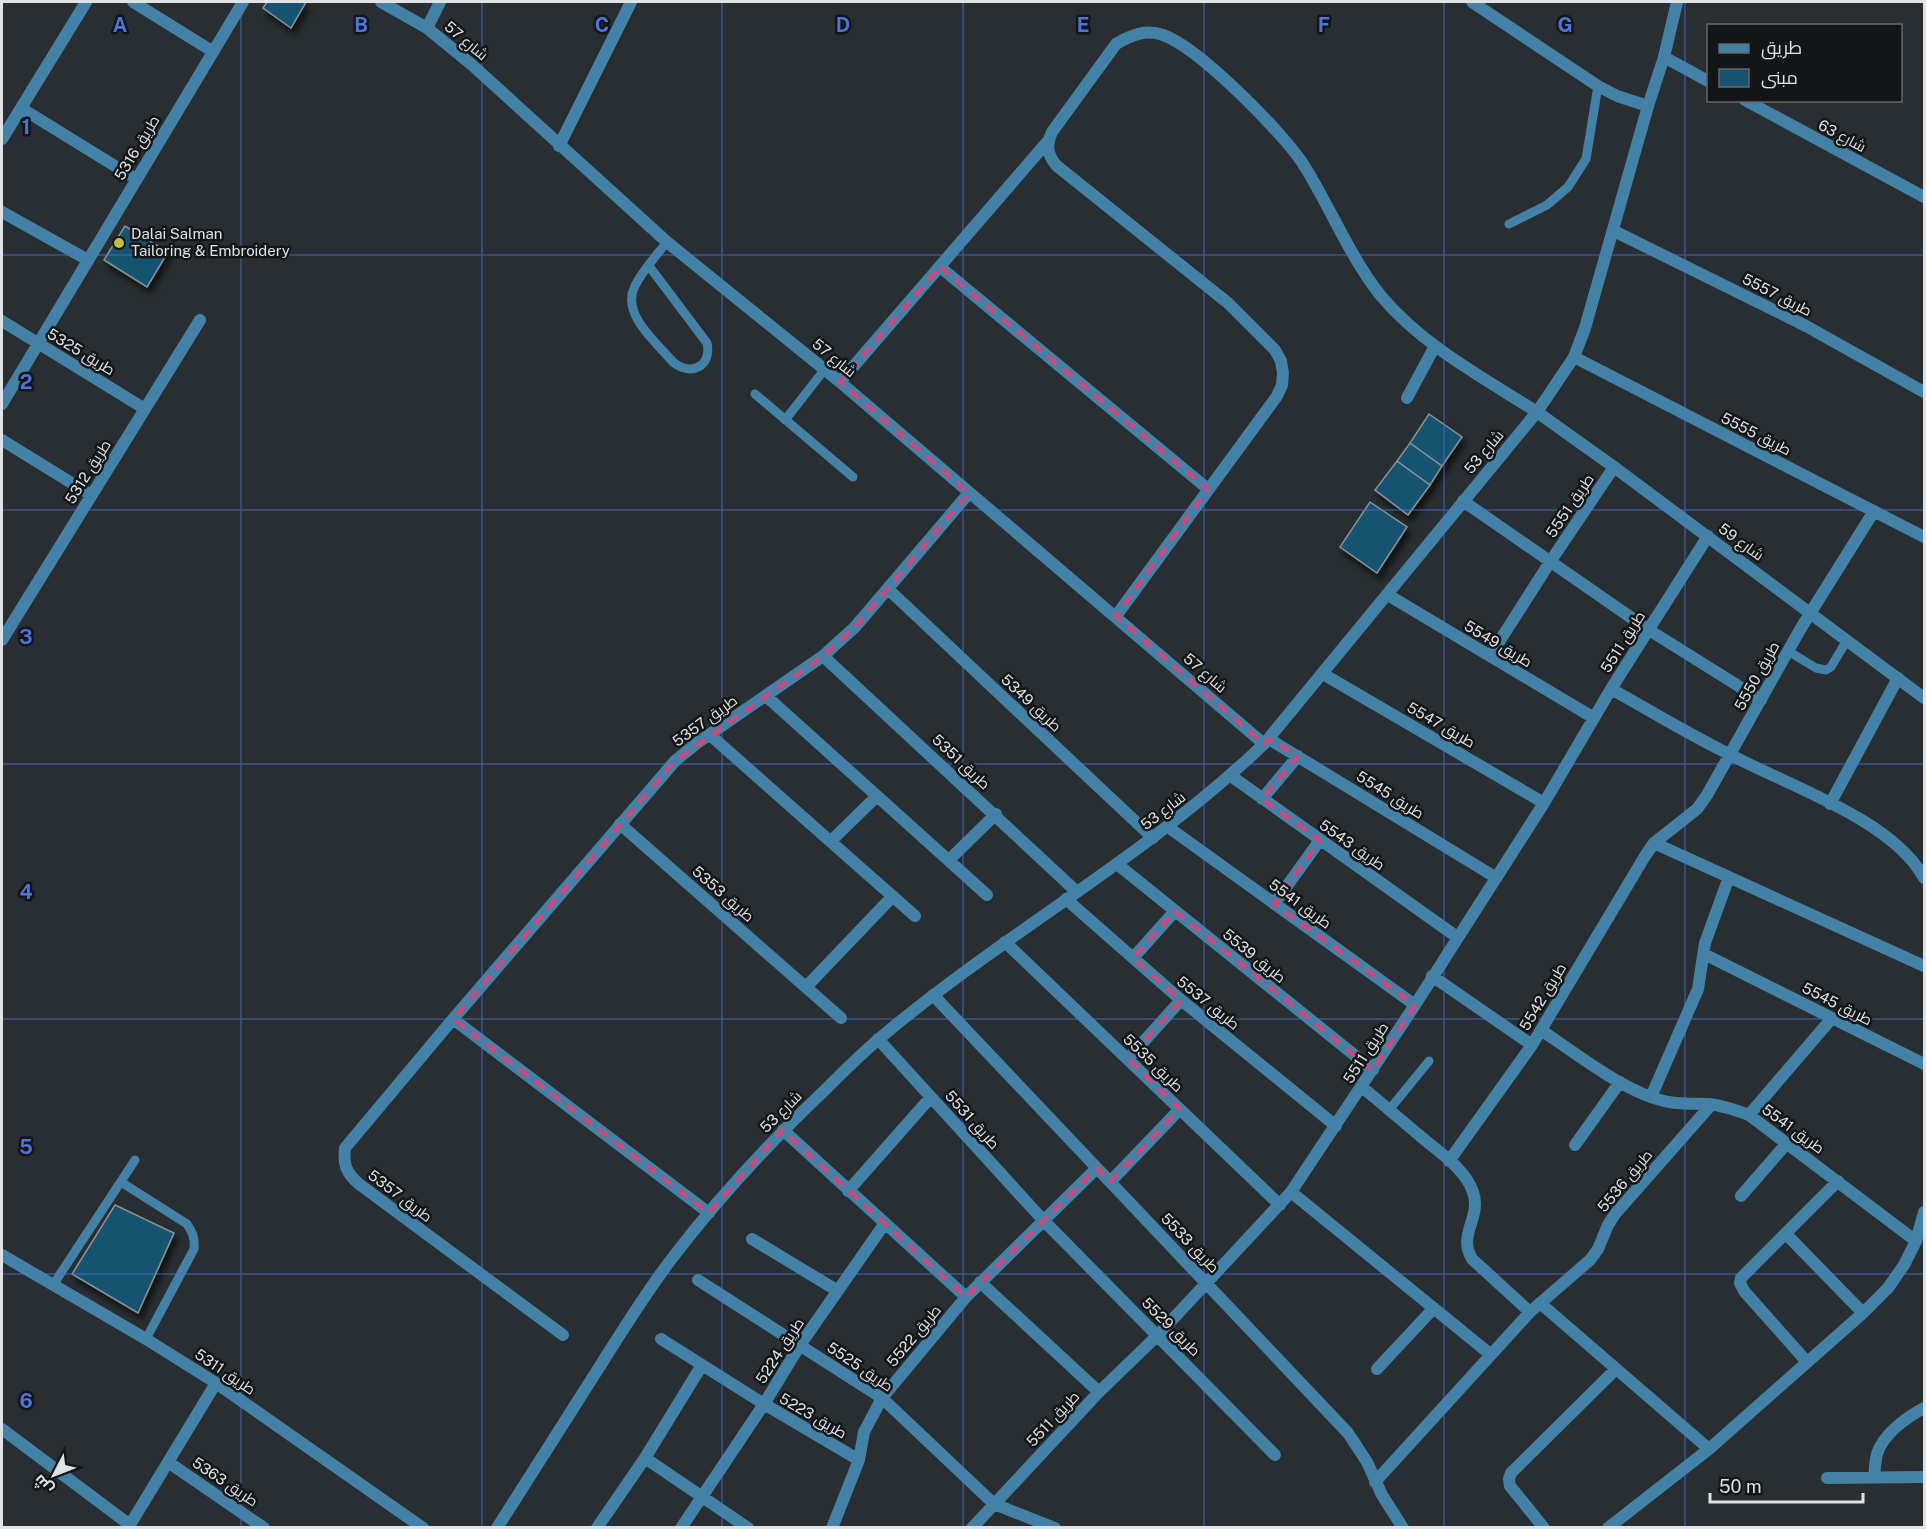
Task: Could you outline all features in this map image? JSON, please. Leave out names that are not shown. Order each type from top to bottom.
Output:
[{"type":"street","points":[[2,139],[5,125],[21,108],[86,2]]},
{"type":"street","points":[[133,2],[212,51]]},
{"type":"street","name":"طريق 5316","points":[[2,404],[243,2]]},
{"type":"street","name":"شارع 57","points":[[381,2],[427,28],[487,78],[667,242],[825,369],[1267,741]]},
{"type":"street","points":[[427,28],[440,2]]},
{"type":"street","points":[[559,146],[632,2]]},
{"type":"street","points":[[1472,2],[1598,86],[1617,96],[1648,106]]},
{"type":"street","name":"شارع 53","points":[[497,1527],[633,1315],[671,1260],[709,1213],[783,1130],[878,1039],[1005,942],[1168,827],[1231,776],[1267,741],[1538,412],[1574,357],[1585,328],[1664,57],[1677,2]]},
{"type":"street","name":"شارع 59","points":[[840,382],[1048,141],[1052,132],[1116,44],[1130,35],[1146,32],[1163,35],[1185,46],[1217,73],[1277,133],[1304,165],[1365,273],[1381,296],[1400,316],[1435,346],[1538,412],[1614,467],[1924,698]]},
{"type":"street","points":[[1664,57],[1707,80]]},
{"type":"street","name":"شارع 63","points":[[1749,102],[1924,197]]},
{"type":"street","points":[[21,108],[136,179]]},
{"type":"street","points":[[1048,141],[1051,159],[1058,166],[1228,303],[1275,350],[1281,361],[1283,373],[1282,385],[1277,396],[1116,616]]},
{"type":"street","points":[[2,212],[88,260]]},
{"type":"street","name":"طريق 5557","points":[[1614,231],[1806,326],[1924,392]]},
{"type":"street","points":[[940,267],[1208,489]]},
{"type":"street","name":"طريق 5312","points":[[2,640],[200,320]]},
{"type":"street","name":"طريق 5325","points":[[2,321],[145,409]]},
{"type":"street","points":[[1407,398],[1435,346]]},
{"type":"street","name":"طريق 5555","points":[[1574,357],[1924,537]]},
{"type":"street","points":[[2,440],[91,495]]},
{"type":"street","name":"طريق 5551","points":[[1490,656],[1550,561],[1614,467]]},
{"type":"street","name":"طريق 5357","points":[[563,1335],[348,1175],[344,1162],[345,1148],[675,761],[823,656],[855,627],[969,492]]},
{"type":"street","name":"طريق 5551","points":[[1463,501],[1649,630],[1761,700]]},
{"type":"street","name":"طريق 5550","points":[[1654,843],[1697,809],[1811,612],[1874,511]]},
{"type":"street","name":"طريق 5511","points":[[972,1527],[1099,1392],[1208,1283],[1291,1192],[1362,1087],[1544,803],[1611,688],[1708,536]]},
{"type":"street","name":"طريق 5349","points":[[888,589],[1153,838]]},
{"type":"street","name":"طريق 5549","points":[[1388,595],[1594,717]]},
{"type":"street","name":"طريق 5351","points":[[823,656],[996,814],[1077,892]]},
{"type":"street","name":"طريق 5547","points":[[1323,674],[1544,803]]},
{"type":"street","points":[[1830,804],[1898,678]]},
{"type":"street","points":[[1611,688],[1730,755],[1857,817],[1898,845],[1919,868],[1924,878]]},
{"type":"street","points":[[766,696],[987,895]]},
{"type":"street","points":[[710,735],[915,916]]},
{"type":"street","name":"طريق 5545","points":[[1267,741],[1298,756],[1495,878]]},
{"type":"street","points":[[1262,799],[1298,756]]},
{"type":"street","name":"طريق 5543","points":[[1231,776],[1457,937]]},
{"type":"street","points":[[831,842],[877,795]]},
{"type":"street","points":[[949,860],[996,814]]},
{"type":"street","name":"طريق 5353","points":[[620,824],[841,1018]]},
{"type":"street","name":"طريق 5541","points":[[1168,827],[1415,1005]]},
{"type":"street","points":[[1274,904],[1320,840]]},
{"type":"street","points":[[1654,843],[1924,966]]},
{"type":"street","name":"طريق 5542","points":[[1449,1161],[1532,1045],[1654,843]]},
{"type":"street","name":"طريق 5539","points":[[1117,864],[1373,1070]]},
{"type":"street","points":[[1651,1097],[1698,989],[1708,931],[1730,877]]},
{"type":"street","points":[[806,987],[893,896]]},
{"type":"street","name":"طريق 5537","points":[[1066,899],[1181,1000],[1336,1126]]},
{"type":"street","points":[[1133,958],[1175,911]]},
{"type":"street","name":"طريق 5535","points":[[1005,942],[1280,1205]]},
{"type":"street","name":"طريق 5545","points":[[1704,954],[1924,1065]]},
{"type":"street","points":[[1432,976],[1532,1045]]},
{"type":"street","name":"طريق 5533","points":[[933,996],[1348,1433],[1367,1462],[1390,1509],[1403,1527]]},
{"type":"street","points":[[1128,1059],[1181,1000]]},
{"type":"street","points":[[1749,1115],[1832,1018]]},
{"type":"street","points":[[453,1019],[709,1213]]},
{"type":"street","name":"طريق 5541","points":[[1541,1030],[1620,1082],[1651,1097],[1677,1103],[1732,1108],[1749,1115],[1916,1241]]},
{"type":"street","name":"طريق 5531","points":[[878,1039],[1044,1221]]},
{"type":"street","points":[[1575,1145],[1620,1082]]},
{"type":"street","points":[[1362,1087],[1449,1161],[1467,1180],[1473,1192],[1475,1206],[1466,1241],[1467,1251],[1472,1259],[1530,1312]]},
{"type":"street","points":[[848,1191],[932,1098]]},
{"type":"street","name":"طريق 5536","points":[[1375,1482],[1530,1312],[1590,1260],[1615,1214],[1711,1105]]},
{"type":"street","points":[[1110,1182],[1180,1109]]},
{"type":"street","points":[[783,1130],[966,1297]]},
{"type":"street","points":[[1741,1196],[1787,1143]]},
{"type":"street","name":"طريق 5522","points":[[832,1527],[859,1460],[864,1432],[882,1398],[980,1282],[1097,1168]]},
{"type":"street","points":[[1808,1362],[1744,1291],[1740,1283],[1741,1278],[1838,1181]]},
{"type":"street","points":[[1291,1192],[1490,1354]]},
{"type":"street","points":[[1608,1527],[1709,1449],[1863,1313],[1888,1288],[1904,1265],[1916,1241],[1924,1212]]},
{"type":"street","name":"طريق 5529","points":[[1044,1221],[1275,1455]]},
{"type":"street","name":"طريق 5224","points":[[681,1527],[764,1404],[800,1345],[885,1224]]},
{"type":"street","points":[[1786,1234],[1863,1313]]},
{"type":"street","points":[[752,1239],[838,1291]]},
{"type":"street","name":"طريق 5311","points":[[2,1255],[146,1339],[216,1383],[423,1527]]},
{"type":"street","name":"طريق 5525","points":[[698,1280],[882,1398],[994,1503],[1055,1527]]},
{"type":"street","points":[[980,1282],[1099,1392]]},
{"type":"street","points":[[1540,1303],[1709,1449]]},
{"type":"street","points":[[1377,1369],[1434,1308]]},
{"type":"street","name":"طريق 5223","points":[[661,1339],[859,1460]]},
{"type":"street","points":[[597,1527],[645,1458],[702,1365]]},
{"type":"street","points":[[1544,1527],[1510,1486],[1511,1473],[1616,1369]]},
{"type":"street","name":"طريق 5363","points":[[129,1526],[216,1383]]},
{"type":"street","points":[[1874,1477],[1877,1454],[1881,1444],[1904,1421],[1924,1408]]},
{"type":"street","points":[[2,1430],[129,1526]]},
{"type":"street","points":[[645,1458],[748,1527]]},
{"type":"street","name":"طريق 5363","points":[[168,1462],[264,1527]]},
{"type":"street","points":[[1827,1478],[1924,1477]]},
{"type":"lane","points":[[1509,224],[1547,205],[1568,187],[1586,159],[1598,86]]},
{"type":"lane","points":[[649,266],[707,343],[709,351],[707,358],[695,369],[679,367],[673,362],[635,316],[632,308],[633,291],[649,266],[667,242]]},
{"type":"lane","points":[[785,420],[825,369]]},
{"type":"lane","points":[[755,394],[853,477]]},
{"type":"lane","points":[[1788,651],[1816,668],[1826,670],[1831,667],[1847,640]]},
{"type":"lane","points":[[1389,1110],[1429,1061]]},
{"type":"lane","points":[[53,1285],[135,1160]]},
{"type":"lane","points":[[121,1182],[187,1224],[195,1240],[194,1249],[146,1339]]},
{"type":"highlighted area","points":[[940,267],[1208,489],[1116,616],[1264,744],[1269,739],[1298,756],[1262,799],[1320,840],[1274,904],[1415,1005],[1373,1070],[1175,911],[1133,958],[1181,1000],[1128,1059],[1180,1109],[1110,1182],[1097,1168],[966,1297],[782,1130],[709,1213],[453,1019],[675,761],[823,656],[855,627],[969,493],[840,382]]},
{"type":"building","points":[[267,2],[306,2],[291,28],[263,8]]},
{"type":"building","points":[[125,226],[168,252],[147,287],[104,260]]},
{"type":"building","points":[[1429,414],[1462,437],[1442,466],[1410,443]]},
{"type":"building","points":[[1410,443],[1442,466],[1430,485],[1397,461]]},
{"type":"building","points":[[1397,461],[1430,485],[1408,515],[1375,490]]},
{"type":"building","points":[[1370,502],[1407,527],[1377,573],[1340,547]]},
{"type":"building","points":[[115,1205],[174,1233],[138,1313],[72,1274]]},
{"type":"place","name":"Dalai Salman Tailoring & Embroidery","points":[[119,243]]}]
